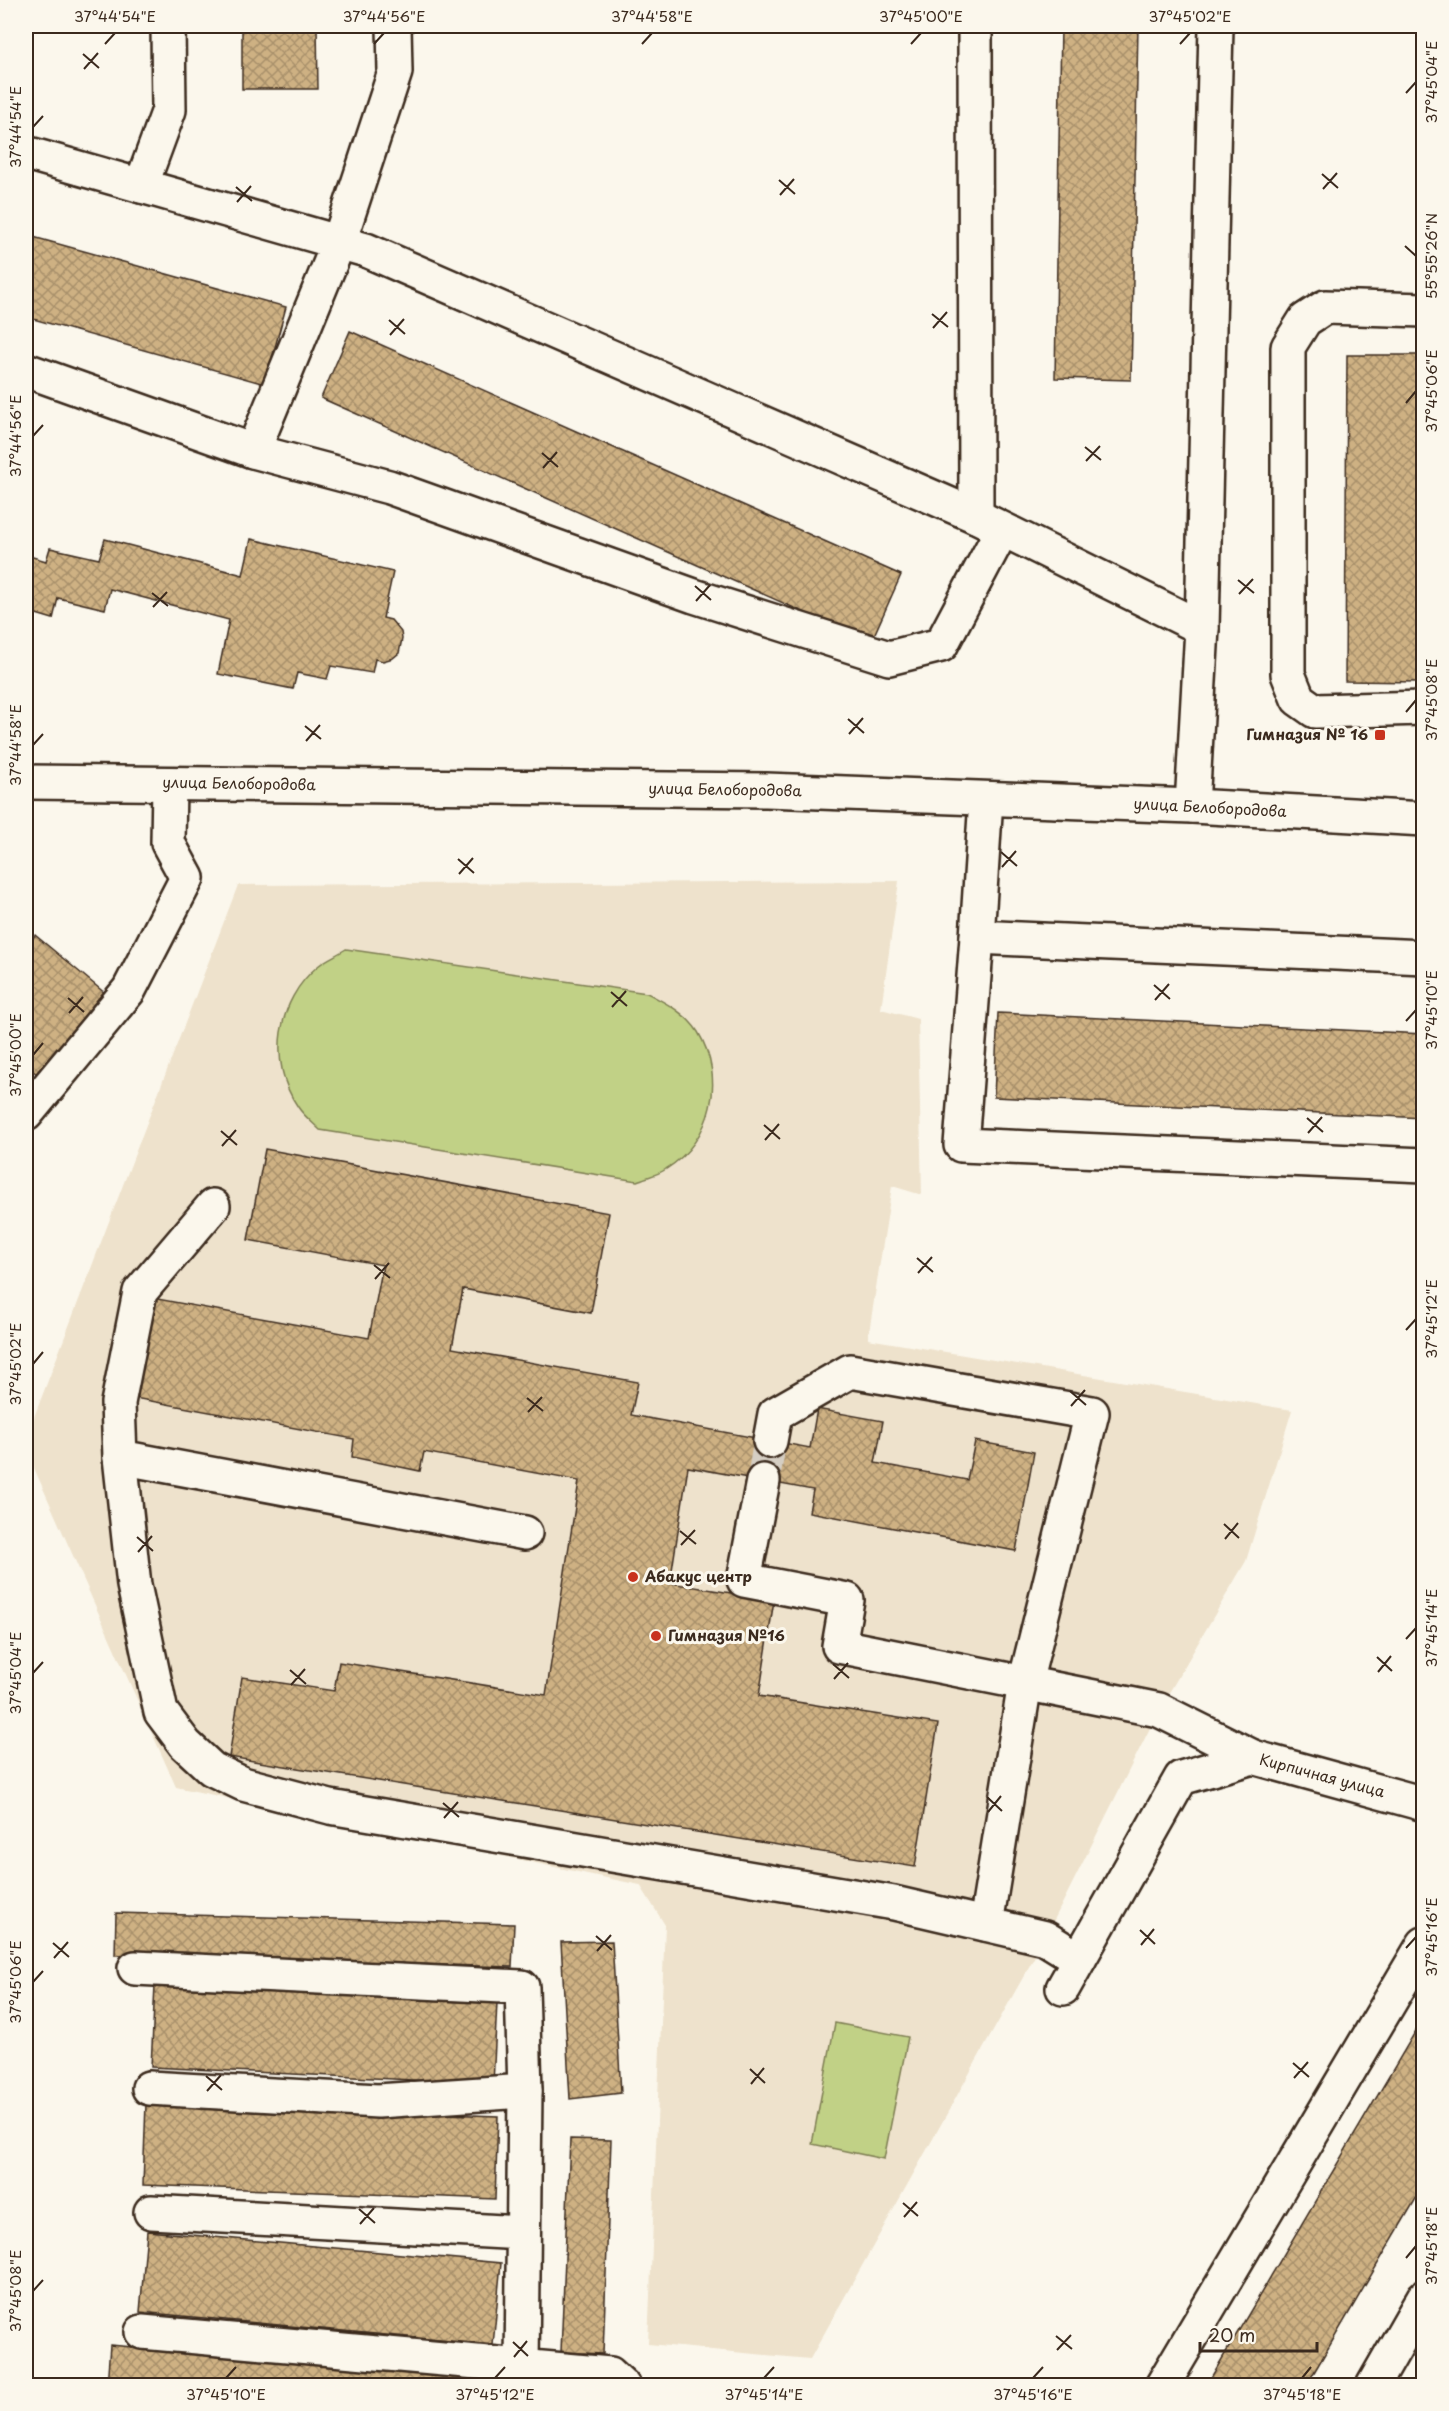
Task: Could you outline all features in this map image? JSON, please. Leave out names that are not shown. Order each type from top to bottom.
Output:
[{"type":"street","points":[[141,186],[169,110],[168,26]]},
{"type":"street","points":[[253,451],[339,242],[395,72],[394,26]]},
{"type":"street","points":[[26,370],[253,451],[389,487],[694,596],[890,658],[941,645],[989,523],[975,26]]},
{"type":"street","points":[[1192,806],[1202,628],[1216,26]]},
{"type":"street","points":[[26,153],[366,250],[989,523],[1202,628]]},
{"type":"street","points":[[1424,310],[1325,307],[1305,320],[1288,347],[1288,674],[1298,699],[1316,711],[1424,708]]},
{"type":"street","name":"улица Белобородова","points":[[26,782],[765,790],[1192,806],[1424,819]]},
{"type":"street","points":[[26,1114],[129,990],[187,878],[168,843],[169,784]]},
{"type":"street","points":[[986,799],[961,1145],[1424,1165]]},
{"type":"street","points":[[977,937],[1424,957]]},
{"type":"street","points":[[213,1206],[140,1292],[118,1403],[120,1457],[134,1585],[161,1712],[185,1744],[212,1769],[243,1784],[330,1807],[883,1900],[1045,1938],[1079,1959]]},
{"type":"street","points":[[770,1441],[775,1414],[850,1371],[1092,1413],[1025,1683],[986,1924]]},
{"type":"street","points":[[120,1457],[525,1533]]},
{"type":"street","name":"Кирпичная улица","points":[[763,1481],[744,1580],[847,1600],[839,1646],[1159,1710],[1253,1757],[1424,1804]]},
{"type":"street","points":[[1063,1988],[1181,1778],[1253,1757]]},
{"type":"street","points":[[1162,2385],[1424,1944]]},
{"type":"street","points":[[135,1968],[522,1987],[525,2091],[522,2366]]},
{"type":"street","points":[[148,2088],[378,2101],[525,2091]]},
{"type":"street","points":[[152,2212],[523,2233]]},
{"type":"street","points":[[1373,2385],[1424,2297]]},
{"type":"street","points":[[142,2332],[610,2374],[623,2385]]},
{"type":"shaded area","name":"Гимназия №16","points":[[899,881],[881,1009],[918,1019],[922,1195],[892,1186],[868,1339],[1292,1410],[1246,1561],[1159,1710],[1045,1938],[810,2359],[648,2344],[665,1925],[640,1885],[176,1787],[34,1468],[26,1438],[238,885]]},
{"type":"green space","points":[[346,949],[647,993],[688,1019],[707,1050],[713,1088],[704,1125],[695,1142],[682,1157],[663,1171],[637,1181],[320,1130],[300,1110],[288,1089],[282,1071],[281,1032],[285,1014],[304,980],[321,964]]},
{"type":"green space","points":[[835,2023],[908,2037],[884,2159],[812,2144]]},
{"type":"building","points":[[242,26],[317,26],[318,89],[242,89]]},
{"type":"building","points":[[1061,26],[1138,26],[1131,380],[1055,378]]},
{"type":"building","points":[[26,235],[286,307],[265,384],[26,317]]},
{"type":"building","points":[[350,331],[901,575],[871,642],[321,398]]},
{"type":"building","points":[[1347,355],[1421,355],[1419,682],[1345,681]]},
{"type":"building","points":[[105,539],[243,575],[251,539],[393,572],[383,618],[391,620],[401,632],[399,653],[383,661],[375,659],[372,673],[331,666],[327,679],[297,673],[293,689],[218,674],[229,620],[110,589],[105,609],[58,598],[53,619],[26,611],[26,555],[46,561],[50,548],[99,559]]},
{"type":"building","points":[[35,935],[106,994],[39,1076],[26,1065],[26,946]]},
{"type":"building","points":[[998,1013],[1424,1034],[1424,1118],[994,1097]]},
{"type":"building","points":[[265,1149],[609,1213],[591,1313],[463,1289],[452,1348],[638,1382],[631,1415],[810,1448],[817,1409],[883,1421],[875,1463],[967,1480],[975,1441],[1034,1452],[1016,1551],[809,1512],[813,1490],[688,1467],[670,1583],[774,1600],[759,1696],[938,1724],[915,1867],[229,1757],[242,1677],[334,1691],[339,1662],[546,1695],[579,1481],[424,1452],[420,1471],[352,1457],[354,1439],[129,1397],[147,1297],[369,1338],[383,1265],[248,1240]]},
{"type":"building","points":[[116,1913],[514,1924],[512,1967],[115,1955]]},
{"type":"building","points":[[612,1941],[621,2093],[570,2099],[561,1942]]},
{"type":"building","points":[[155,1985],[497,2002],[493,2084],[151,2067]]},
{"type":"building","points":[[1424,2017],[1424,2185],[1306,2386],[1218,2386],[1209,2381]]},
{"type":"building","points":[[146,2103],[498,2116],[495,2199],[143,2185]]},
{"type":"building","points":[[570,2139],[611,2140],[603,2354],[561,2352]]},
{"type":"building","points":[[147,2231],[501,2263],[493,2345],[140,2312]]},
{"type":"building","points":[[110,2345],[580,2386],[107,2386]]},
{"type":"tunnel","points":[[763,1481],[770,1441]]},
{"type":"place","name":"Гимназия № 16","points":[[1380,735]]},
{"type":"place","name":"Абакус центр","points":[[633,1577]]},
{"type":"place","name":"Гимназия №16","points":[[656,1636]]}]
